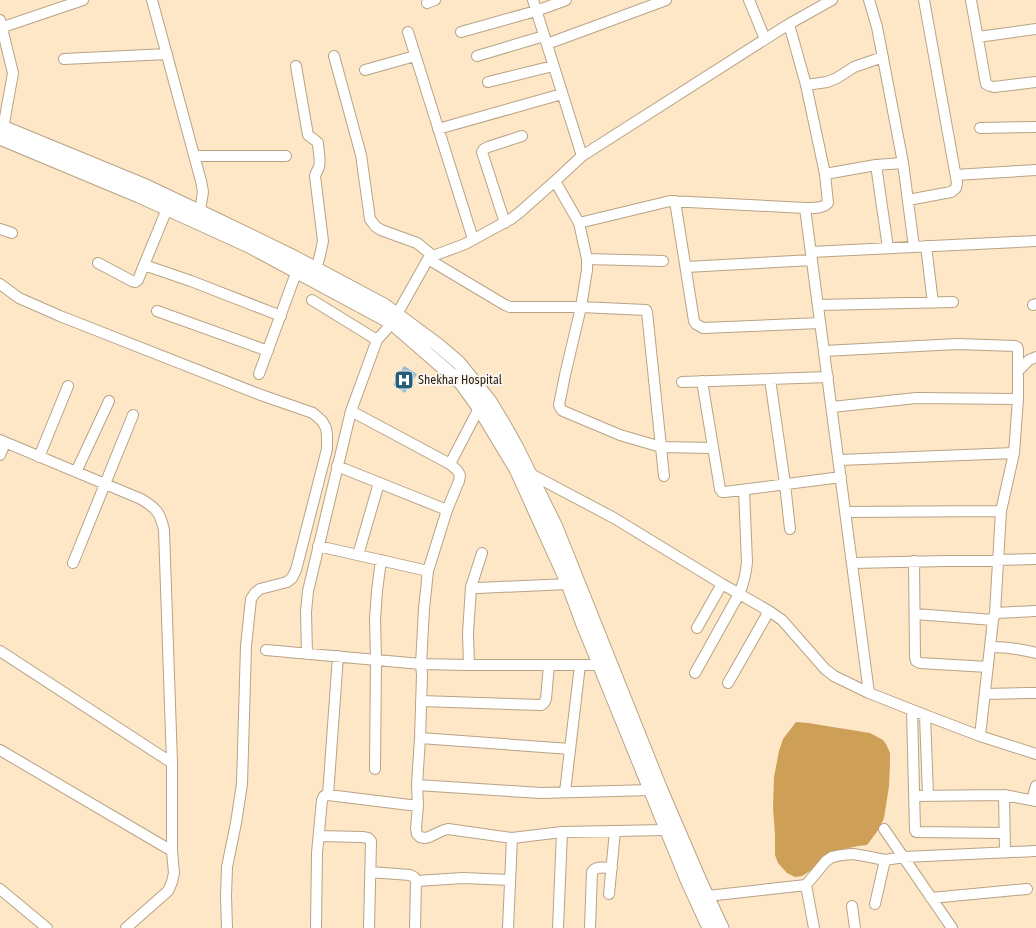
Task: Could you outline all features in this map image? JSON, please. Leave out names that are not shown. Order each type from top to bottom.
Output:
[{"type":"main road","points":[[1,132],[62,157],[146,186],[249,246],[299,266],[394,319],[438,345],[458,363],[489,400],[503,423],[556,527],[661,790],[722,928]]},
{"type":"main road","points":[[62,157],[167,209],[199,218]]},
{"type":"main road","points":[[299,266],[316,269],[384,305],[394,319],[460,383],[479,408],[516,468],[568,584],[582,622],[696,900],[709,928]]},
{"type":"street","points":[[1,132],[13,73],[1,25],[82,0]]},
{"type":"street","points":[[152,0],[196,156],[203,192],[199,218]]},
{"type":"street","points":[[533,0],[582,156]]},
{"type":"street","points":[[461,32],[536,11],[566,0]]},
{"type":"street","points":[[478,56],[545,40],[666,0]]},
{"type":"street","points":[[750,0],[765,39]]},
{"type":"street","points":[[869,0],[877,28],[903,162],[914,247]]},
{"type":"street","points":[[908,200],[951,192],[956,188],[957,183],[924,0]]},
{"type":"street","points":[[972,0],[986,84],[994,87],[1036,82]]},
{"type":"street","points":[[307,654],[306,619],[308,591],[351,411],[377,340],[394,319],[430,258],[465,244],[520,212],[582,156],[789,24],[830,1]]},
{"type":"street","points":[[579,223],[670,201],[805,208],[820,207],[828,203],[825,174],[806,85],[789,24]]},
{"type":"street","points":[[978,37],[1036,29]]},
{"type":"street","points":[[408,32],[473,239]]},
{"type":"street","points":[[64,59],[167,54]]},
{"type":"street","points":[[334,56],[362,155],[370,219],[375,226],[381,230],[417,243],[430,258],[510,307],[644,309],[648,312],[664,476]]},
{"type":"street","points":[[365,70],[416,56]]},
{"type":"street","points":[[806,85],[827,82],[837,78],[854,67],[883,57]]},
{"type":"street","points":[[296,66],[308,135],[318,143],[320,164],[315,176],[323,241],[316,269]]},
{"type":"street","points":[[488,82],[553,66]]},
{"type":"street","points":[[438,129],[562,94]]},
{"type":"street","points":[[980,128],[1036,127]]},
{"type":"street","points":[[504,222],[482,152],[488,146],[522,136]]},
{"type":"street","points":[[196,156],[286,156]]},
{"type":"street","points":[[825,174],[903,162]]},
{"type":"street","points":[[876,165],[888,248]]},
{"type":"street","points":[[956,175],[1036,170]]},
{"type":"street","points":[[555,181],[579,223],[587,259],[587,270],[581,307],[565,375],[559,405],[560,407],[563,410],[620,435],[661,447],[714,448]]},
{"type":"street","points":[[676,201],[694,321],[696,324],[703,328],[820,323]]},
{"type":"street","points":[[805,208],[869,693]]},
{"type":"street","points":[[98,263],[136,282],[167,209]]},
{"type":"street","points":[[0,229],[12,232]]},
{"type":"street","points":[[686,267],[888,248],[1036,241]]},
{"type":"street","points":[[926,246],[933,303]]},
{"type":"street","points":[[587,259],[663,261]]},
{"type":"street","points":[[144,265],[191,281],[281,316]]},
{"type":"street","points":[[259,374],[299,266]]},
{"type":"street","points":[[0,284],[19,298],[60,316],[261,395],[313,413],[322,421],[326,428],[327,449],[296,570],[292,578],[287,582],[260,589],[255,592],[251,599],[246,646],[242,784],[227,867],[227,928]]},
{"type":"street","points":[[312,300],[377,340]]},
{"type":"street","points":[[818,305],[953,302]]},
{"type":"street","points":[[157,311],[268,351]]},
{"type":"street","points":[[824,351],[957,344],[1015,346],[1018,349],[1018,399],[1014,453],[1001,511],[994,616],[980,736]]},
{"type":"street","points":[[1018,371],[1029,360],[1036,357]]},
{"type":"street","points":[[682,382],[828,377]]},
{"type":"street","points":[[770,379],[790,529]]},
{"type":"street","points":[[702,381],[720,489],[722,492],[841,476]]},
{"type":"street","points":[[39,457],[68,386]]},
{"type":"street","points":[[832,407],[916,398],[1018,399]]},
{"type":"street","points":[[76,472],[109,401]]},
{"type":"street","points":[[450,464],[479,408]]},
{"type":"street","points":[[351,411],[450,464],[460,475],[447,510],[428,571],[421,664],[422,701],[417,785],[417,834],[420,837],[425,838],[448,829],[512,838],[562,832],[668,830]]},
{"type":"street","points":[[73,562],[133,415]]},
{"type":"street","points":[[0,455],[3,442],[141,499],[153,506],[163,525],[172,763],[172,851],[174,873],[168,891],[126,928]]},
{"type":"street","points":[[838,460],[1014,453]]},
{"type":"street","points":[[337,466],[447,510]]},
{"type":"street","points":[[529,473],[614,518],[769,611],[782,620],[825,669],[834,676],[869,693],[912,710],[980,736],[1036,754]]},
{"type":"street","points":[[358,555],[379,483]]},
{"type":"street","points":[[695,673],[739,594],[744,582],[746,572],[744,490]]},
{"type":"street","points":[[845,512],[1001,511]]},
{"type":"street","points":[[318,546],[428,571]]},
{"type":"street","points":[[469,665],[468,633],[471,587],[482,553]]},
{"type":"street","points":[[852,563],[1036,559]]},
{"type":"street","points":[[375,769],[375,619],[381,560]]},
{"type":"street","points":[[914,562],[916,661],[920,663],[988,667]]},
{"type":"street","points":[[471,587],[478,588],[568,584]]},
{"type":"street","points":[[697,628],[722,584]]},
{"type":"street","points":[[728,683],[769,611]]},
{"type":"street","points":[[915,614],[994,616],[1036,611]]},
{"type":"street","points":[[990,647],[1001,647],[1036,653]]},
{"type":"street","points":[[266,650],[421,664],[600,665]]},
{"type":"street","points":[[0,651],[172,763]]},
{"type":"street","points":[[328,795],[338,656]]},
{"type":"street","points":[[422,701],[541,705],[546,699],[548,665]]},
{"type":"street","points":[[565,792],[580,665]]},
{"type":"street","points":[[985,694],[1036,694]]},
{"type":"street","points":[[912,710],[916,832],[1004,833]]},
{"type":"street","points":[[925,715],[928,796]]},
{"type":"street","points":[[420,738],[570,750]]},
{"type":"street","points":[[0,750],[172,851]]},
{"type":"street","points":[[417,785],[541,793],[651,790]]},
{"type":"street","points":[[914,796],[1004,795],[1034,800],[1036,786]]},
{"type":"street","points":[[316,928],[319,836],[322,800],[324,796],[328,795],[418,806]]},
{"type":"street","points":[[1004,795],[1004,852]]},
{"type":"street","points":[[884,829],[952,928]]},
{"type":"street","points":[[558,928],[562,832]]},
{"type":"street","points":[[610,894],[615,832]]},
{"type":"street","points":[[319,836],[362,837],[368,838],[371,841],[368,928]]},
{"type":"street","points":[[508,928],[512,838]]},
{"type":"street","points":[[707,896],[806,886],[826,861],[832,857],[842,855],[852,854],[885,860],[904,857],[1036,851]]},
{"type":"street","points":[[875,904],[885,860]]},
{"type":"street","points":[[590,928],[592,872],[598,867],[612,868]]},
{"type":"street","points":[[370,872],[410,875],[414,877],[416,881],[415,928]]},
{"type":"street","points":[[416,881],[463,878],[510,880]]},
{"type":"street","points":[[806,886],[814,928]]},
{"type":"street","points":[[0,889],[47,928]]},
{"type":"street","points":[[931,898],[1027,889]]},
{"type":"street","points":[[852,906],[855,928]]},
{"type":"shaded area","points":[[796,722],[870,733],[883,740],[886,744],[890,753],[890,763],[889,786],[884,818],[879,829],[867,845],[831,852],[810,871],[802,876],[795,877],[787,873],[778,863],[775,855],[773,808],[774,777],[779,751],[783,739]]},
{"type":"building","points":[[404,366],[417,374],[405,393],[393,385]]},
{"type":"place","name":"Shekhar Hospital","points":[[404,380]]}]
